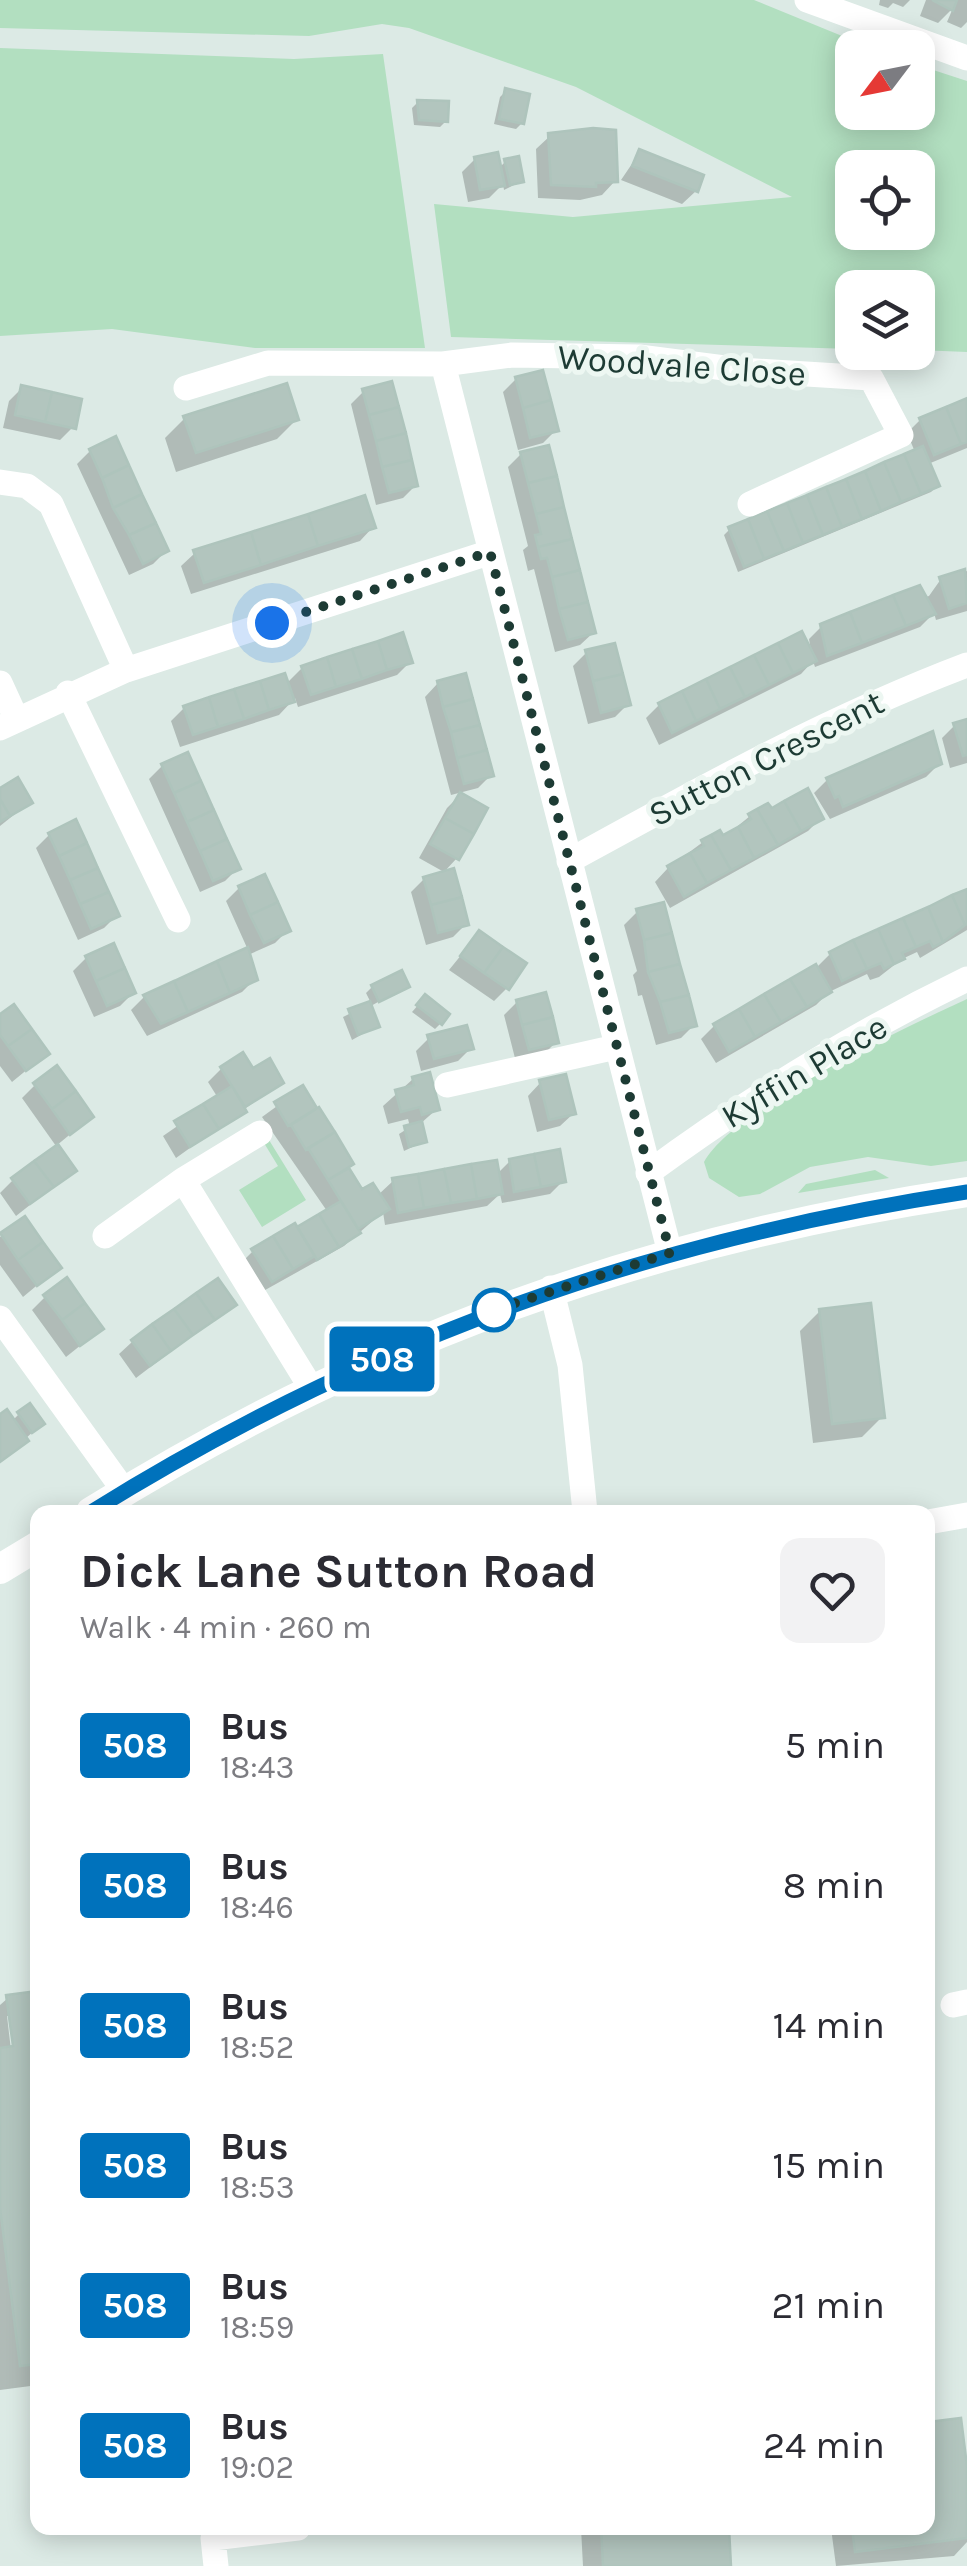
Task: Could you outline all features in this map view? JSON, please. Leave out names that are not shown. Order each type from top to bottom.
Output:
[{"type":"street","points":[[807,0],[967,58]]},
{"type":"street","name":"Woodvale Close","points":[[443,364],[512,355],[595,355],[871,378],[901,435],[750,504]]},
{"type":"street","points":[[186,388],[268,363],[443,364],[670,1253]]},
{"type":"street","points":[[0,482],[27,486],[50,504],[126,670]]},
{"type":"street","points":[[0,682],[8,723],[126,670],[490,552]]},
{"type":"street","name":"Sutton Crescent","points":[[569,861],[781,744],[870,702],[967,665]]},
{"type":"street","points":[[68,693],[178,920]]},
{"type":"street","name":"Kyffin Place","points":[[648,1173],[751,1098],[828,1050],[967,979]]},
{"type":"street","points":[[447,1086],[616,1047]]},
{"type":"street","points":[[106,1236],[260,1132]]},
{"type":"street","points":[[184,1180],[313,1391]]},
{"type":"street","points":[[103,1505],[313,1391],[452,1326],[552,1288],[670,1253],[842,1211],[967,1192]]},
{"type":"street","points":[[552,1288],[570,1365],[585,1505]]},
{"type":"street","points":[[5,1335],[124,1492]]},
{"type":"street","points":[[935,1521],[967,1515]]},
{"type":"street","points":[[0,1570],[30,1551]]},
{"type":"street","points":[[216,2566],[212,2538],[238,2535]]},
{"type":"green space","points":[[0,0],[754,0],[835,33],[835,130],[935,130],[935,71],[967,81],[967,352],[935,351],[935,270],[835,270],[835,348],[451,337],[434,204],[573,217],[792,197],[576,87],[409,28],[382,24],[309,36],[0,28]]},
{"type":"green space","points":[[0,48],[294,59],[383,54],[425,348],[255,348],[112,329],[0,336]]},
{"type":"green space","points":[[967,999],[967,1161],[931,1166],[868,1157],[810,1167],[760,1194],[739,1197],[709,1178],[704,1162],[722,1140],[750,1117],[824,1070]]},
{"type":"green space","points":[[269,1140],[306,1200],[262,1227],[239,1190],[278,1166],[264,1143]]},
{"type":"green space","points":[[875,1170],[889,1178],[798,1193],[806,1184]]},
{"type":"building","points":[[932,0],[957,0],[953,11]]},
{"type":"building","points":[[505,88],[530,94],[524,124],[499,119]]},
{"type":"building","points":[[417,100],[449,101],[448,122],[419,120]]},
{"type":"building","points":[[593,128],[616,130],[618,182],[596,183],[596,187],[551,185],[548,133]]},
{"type":"building","points":[[639,149],[704,175],[698,192],[632,166]]},
{"type":"building","points":[[498,152],[505,186],[480,190],[474,157]]},
{"type":"building","points":[[519,156],[524,182],[510,185],[504,159]]},
{"type":"building","points":[[543,370],[551,400],[523,408],[515,377]]},
{"type":"building","points":[[392,381],[399,407],[369,415],[362,389]]},
{"type":"building","points":[[287,383],[299,420],[196,453],[183,416]]},
{"type":"building","points":[[21,385],[52,392],[45,422],[15,415]]},
{"type":"building","points":[[52,392],[82,399],[76,429],[45,422]]},
{"type":"building","points":[[967,398],[967,442],[961,444],[946,407]]},
{"type":"building","points":[[551,400],[559,431],[530,438],[523,408]]},
{"type":"building","points":[[399,407],[406,433],[376,441],[369,415]]},
{"type":"building","points":[[946,407],[961,444],[934,455],[919,418]]},
{"type":"building","points":[[406,433],[412,460],[382,467],[376,441]]},
{"type":"building","points":[[116,436],[129,465],[102,478],[89,449]]},
{"type":"building","points":[[549,445],[557,476],[528,483],[520,452]]},
{"type":"building","points":[[923,446],[940,486],[921,494],[904,454]]},
{"type":"building","points":[[904,454],[921,494],[901,502],[884,462]]},
{"type":"building","points":[[412,460],[418,486],[389,493],[382,467]]},
{"type":"building","points":[[884,462],[901,502],[881,511],[865,471]]},
{"type":"building","points":[[129,465],[142,494],[113,508],[102,478]]},
{"type":"building","points":[[865,471],[881,511],[862,519],[846,479]]},
{"type":"building","points":[[557,476],[564,507],[536,514],[528,483]]},
{"type":"building","points":[[846,479],[862,519],[842,527],[826,487]]},
{"type":"building","points":[[826,487],[842,527],[823,535],[807,495]]},
{"type":"building","points":[[142,494],[156,523],[129,535],[113,508]]},
{"type":"building","points":[[365,495],[376,528],[318,546],[308,514]]},
{"type":"building","points":[[807,495],[823,535],[803,543],[787,503]]},
{"type":"building","points":[[787,503],[803,543],[784,551],[767,511]]},
{"type":"building","points":[[564,507],[572,539],[538,547],[535,535],[541,534],[536,514]]},
{"type":"building","points":[[767,511],[784,551],[764,559],[748,519]]},
{"type":"building","points":[[308,514],[318,546],[261,565],[251,532]]},
{"type":"building","points":[[748,519],[764,559],[744,567],[728,527]]},
{"type":"building","points":[[156,523],[169,551],[143,564],[129,535]]},
{"type":"building","points":[[251,532],[261,565],[204,583],[193,550]]},
{"type":"building","points":[[572,539],[580,570],[552,577],[547,558],[541,559],[538,547]]},
{"type":"building","points":[[965,569],[967,603],[949,609],[939,577]]},
{"type":"building","points":[[580,570],[588,602],[559,609],[552,577]]},
{"type":"building","points":[[920,585],[936,614],[906,626],[893,595]]},
{"type":"building","points":[[893,595],[906,626],[862,643],[850,612]]},
{"type":"building","points":[[588,602],[596,633],[568,640],[559,609]]},
{"type":"building","points":[[850,612],[862,643],[827,656],[820,624]]},
{"type":"building","points":[[802,631],[817,661],[793,673],[778,643]]},
{"type":"building","points":[[403,632],[413,663],[387,670],[378,641]]},
{"type":"building","points":[[378,641],[387,670],[362,679],[352,649]]},
{"type":"building","points":[[615,643],[623,674],[593,681],[585,650]]},
{"type":"building","points":[[778,643],[793,673],[769,685],[754,655]]},
{"type":"building","points":[[352,649],[362,679],[336,687],[327,657]]},
{"type":"building","points":[[754,655],[769,685],[745,697],[730,667]]},
{"type":"building","points":[[327,657],[336,687],[311,695],[301,666]]},
{"type":"building","points":[[730,667],[745,697],[720,709],[706,679]]},
{"type":"building","points":[[285,673],[295,702],[269,710],[260,681]]},
{"type":"building","points":[[466,673],[473,699],[443,707],[437,681]]},
{"type":"building","points":[[623,674],[631,705],[601,713],[593,681]]},
{"type":"building","points":[[706,679],[720,709],[696,721],[682,691]]},
{"type":"building","points":[[260,681],[269,710],[244,719],[234,689]]},
{"type":"building","points":[[234,689],[244,719],[218,727],[209,697]]},
{"type":"building","points":[[682,691],[696,721],[672,733],[658,703]]},
{"type":"building","points":[[209,697],[218,727],[193,735],[183,706]]},
{"type":"building","points":[[473,699],[480,725],[451,732],[443,707]]},
{"type":"building","points":[[967,719],[967,755],[963,756],[953,723]]},
{"type":"building","points":[[480,725],[487,750],[457,758],[451,732]]},
{"type":"building","points":[[933,731],[942,764],[843,807],[839,796],[835,798],[826,778]]},
{"type":"building","points":[[487,750],[494,776],[464,784],[457,758]]},
{"type":"building","points":[[188,752],[201,781],[174,793],[161,764]]},
{"type":"building","points":[[18,777],[33,803],[10,816],[0,799],[0,788]]},
{"type":"building","points":[[201,781],[214,810],[187,822],[174,793]]},
{"type":"building","points":[[808,788],[824,819],[801,831],[784,801]]},
{"type":"building","points":[[460,792],[488,808],[474,834],[445,818]]},
{"type":"building","points":[[0,799],[10,816],[0,822]]},
{"type":"building","points":[[784,801],[801,831],[778,845],[757,809],[768,803],[772,808]]},
{"type":"building","points":[[757,809],[778,845],[754,858],[738,827],[751,819],[748,814]]},
{"type":"building","points":[[214,810],[227,839],[200,851],[187,822]]},
{"type":"building","points":[[445,818],[474,834],[459,860],[430,844]]},
{"type":"building","points":[[76,819],[87,843],[59,856],[48,833]]},
{"type":"building","points":[[738,827],[754,858],[731,870],[711,835],[720,830],[723,835]]},
{"type":"building","points":[[711,835],[731,870],[707,883],[690,853],[704,846],[701,840]]},
{"type":"building","points":[[227,839],[241,869],[213,881],[200,851]]},
{"type":"building","points":[[87,843],[98,868],[70,880],[59,856]]},
{"type":"building","points":[[690,853],[707,883],[684,897],[667,866]]},
{"type":"building","points":[[98,868],[109,892],[80,904],[70,880]]},
{"type":"building","points":[[454,868],[462,897],[431,905],[423,877]]},
{"type":"building","points":[[265,874],[278,902],[250,915],[238,886]]},
{"type":"building","points":[[967,889],[967,924],[965,925],[952,895]]},
{"type":"building","points":[[109,892],[120,916],[91,929],[80,904]]},
{"type":"building","points":[[952,895],[965,925],[943,942],[928,907]]},
{"type":"building","points":[[462,897],[469,925],[438,933],[431,905]]},
{"type":"building","points":[[278,902],[291,931],[264,943],[250,915]]},
{"type":"building","points":[[664,902],[672,933],[644,940],[636,909]]},
{"type":"building","points":[[928,907],[943,942],[933,947],[930,941],[916,947],[903,918]]},
{"type":"building","points":[[903,918],[916,947],[902,953],[905,959],[894,964],[878,929]]},
{"type":"building","points":[[878,929],[894,964],[884,969],[881,963],[867,969],[853,940]]},
{"type":"building","points":[[479,930],[503,947],[484,973],[460,956]]},
{"type":"building","points":[[672,933],[680,964],[648,972],[644,940]]},
{"type":"building","points":[[853,940],[867,969],[842,981],[829,952]]},
{"type":"building","points":[[114,943],[125,968],[96,981],[85,956]]},
{"type":"building","points":[[248,947],[258,980],[230,993],[217,961]]},
{"type":"building","points":[[503,947],[527,963],[509,990],[484,973]]},
{"type":"building","points":[[217,961],[230,993],[188,1012],[174,981]]},
{"type":"building","points":[[680,964],[689,995],[660,1002],[648,972]]},
{"type":"building","points":[[816,964],[832,992],[807,1007],[790,979]]},
{"type":"building","points":[[125,968],[136,993],[107,1006],[96,981]]},
{"type":"building","points":[[402,970],[410,987],[379,1002],[371,985]]},
{"type":"building","points":[[790,979],[807,1007],[781,1022],[764,994]]},
{"type":"building","points":[[174,981],[188,1012],[161,1024],[143,995]]},
{"type":"building","points":[[546,992],[553,1017],[522,1025],[516,1000]]},
{"type":"building","points":[[425,994],[450,1014],[442,1025],[416,1005]]},
{"type":"building","points":[[764,994],[781,1022],[755,1037],[739,1009]]},
{"type":"building","points":[[689,995],[697,1026],[669,1033],[660,1002]]},
{"type":"building","points":[[370,1001],[380,1027],[358,1035],[348,1009]]},
{"type":"building","points":[[14,1004],[32,1029],[8,1046],[0,1035],[0,1014]]},
{"type":"building","points":[[739,1009],[755,1037],[729,1052],[713,1024]]},
{"type":"building","points":[[553,1017],[559,1043],[529,1050],[522,1025]]},
{"type":"building","points":[[467,1025],[474,1049],[434,1059],[427,1035]]},
{"type":"building","points":[[32,1029],[50,1054],[26,1071],[8,1046]]},
{"type":"building","points":[[243,1052],[253,1068],[270,1058],[284,1083],[245,1107],[220,1067]]},
{"type":"building","points":[[57,1065],[76,1091],[52,1109],[33,1083]]},
{"type":"building","points":[[430,1072],[440,1110],[422,1115],[420,1107],[401,1112],[395,1090],[414,1085],[412,1077]]},
{"type":"building","points":[[566,1074],[576,1114],[549,1120],[539,1080]]},
{"type":"building","points":[[303,1085],[317,1108],[288,1126],[274,1102]]},
{"type":"building","points":[[232,1086],[247,1112],[219,1129],[203,1104]]},
{"type":"building","points":[[76,1091],[94,1117],[70,1135],[52,1109]]},
{"type":"building","points":[[203,1104],[219,1129],[190,1147],[174,1121]]},
{"type":"building","points":[[319,1107],[335,1132],[306,1150],[291,1125]]},
{"type":"building","points":[[422,1121],[427,1142],[409,1147],[404,1126]]},
{"type":"building","points":[[335,1132],[354,1164],[328,1180],[308,1148]]},
{"type":"building","points":[[58,1144],[77,1171],[54,1187],[34,1161]]},
{"type":"building","points":[[560,1149],[566,1182],[541,1187],[534,1154]]},
{"type":"building","points":[[534,1154],[541,1187],[514,1192],[509,1159]]},
{"type":"building","points":[[497,1160],[503,1194],[477,1199],[471,1164]]},
{"type":"building","points":[[34,1161],[54,1187],[30,1204],[11,1178]]},
{"type":"building","points":[[471,1164],[477,1199],[451,1203],[444,1169]]},
{"type":"building","points":[[349,1168],[362,1189],[373,1183],[390,1209],[358,1229],[328,1180]]},
{"type":"building","points":[[444,1169],[451,1203],[424,1208],[418,1174]]},
{"type":"building","points":[[418,1174],[424,1208],[398,1213],[392,1178]]},
{"type":"building","points":[[341,1201],[361,1233],[339,1247],[319,1214]]},
{"type":"building","points":[[319,1214],[339,1247],[317,1260],[297,1227]]},
{"type":"building","points":[[25,1216],[43,1242],[18,1260],[0,1233]]},
{"type":"building","points":[[295,1223],[315,1256],[293,1269],[273,1236]]},
{"type":"building","points":[[273,1236],[293,1269],[272,1282],[251,1249]]},
{"type":"building","points":[[43,1242],[62,1268],[37,1286],[18,1260]]},
{"type":"building","points":[[67,1277],[85,1303],[62,1320],[43,1295]]},
{"type":"building","points":[[218,1278],[237,1305],[215,1320],[196,1293]]},
{"type":"building","points":[[196,1293],[215,1320],[193,1335],[174,1309]]},
{"type":"building","points":[[85,1303],[104,1329],[80,1346],[62,1320]]},
{"type":"building","points":[[871,1303],[885,1418],[832,1424],[819,1309]]},
{"type":"building","points":[[174,1309],[193,1335],[171,1351],[152,1324]]},
{"type":"building","points":[[152,1324],[171,1351],[150,1366],[131,1340]]},
{"type":"building","points":[[30,1403],[45,1424],[32,1433],[17,1412]]},
{"type":"building","points":[[7,1409],[29,1441],[0,1462],[0,1414]]},
{"type":"building","points":[[30,1992],[30,2365],[20,2366],[0,2208],[0,2048],[13,2046],[6,1995]]},
{"type":"building","points":[[961,2418],[967,2466],[967,2538],[855,2552],[853,2535],[935,2535],[935,2421]]},
{"type":"building","points":[[601,2535],[729,2535],[731,2566],[603,2566]]},
{"type":"bus line","name":"508","points":[[103,1505],[313,1391],[452,1326],[552,1288],[621,1266],[842,1211],[967,1192]]},
{"type":"route","points":[[272,623],[490,552],[670,1253],[552,1288],[485,1313],[494,1310]]}]
